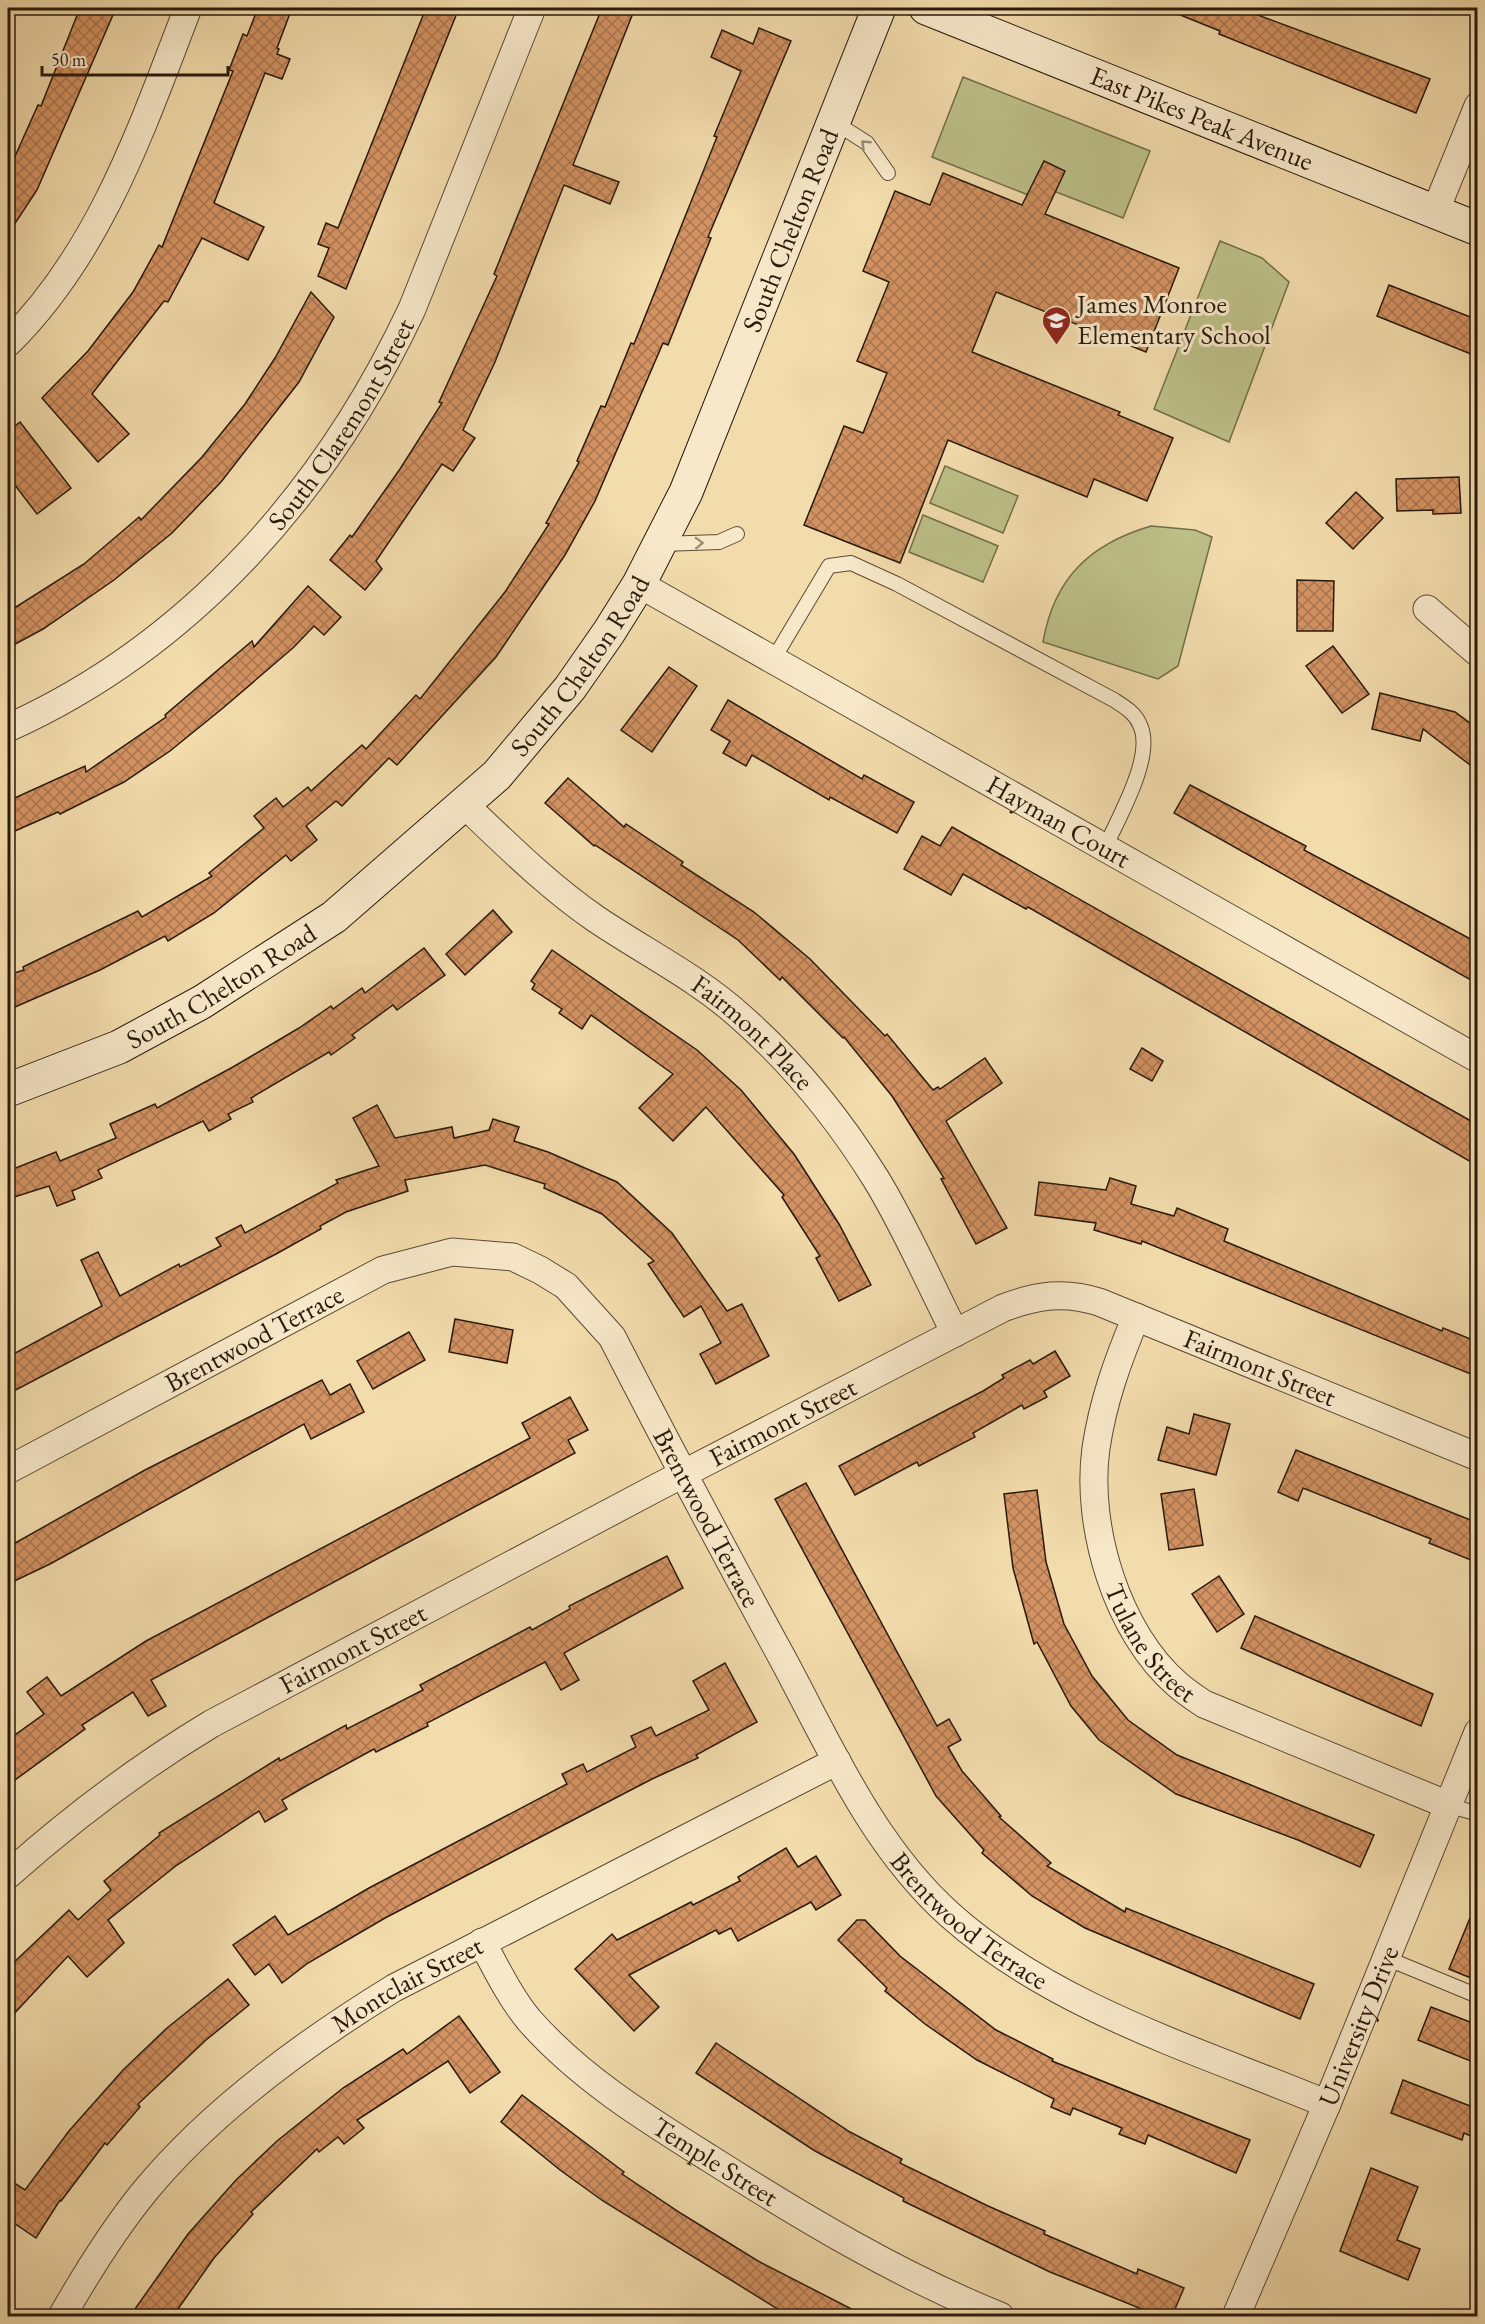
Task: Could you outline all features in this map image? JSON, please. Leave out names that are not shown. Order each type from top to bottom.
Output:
[{"type":"main road","name":"South Chelton Road","points":[[8,1090],[119,1047],[202,1002],[334,917],[497,776],[570,688],[639,584],[704,450],[879,8]]},
{"type":"main road","name":"East Pikes Peak Avenue","points":[[926,8],[1478,229]]},
{"type":"street","points":[[8,343],[40,308],[68,268],[114,192],[188,8]]},
{"type":"street","name":"South Claremont Street","points":[[8,728],[67,697],[151,645],[247,555],[289,508],[327,458],[374,384],[412,309],[532,8]]},
{"type":"street","points":[[1435,212],[1478,106]]},
{"type":"street","name":"Hayman Court","points":[[639,584],[1478,1059]]},
{"type":"street","points":[[1427,609],[1478,653]]},
{"type":"street","name":"Fairmont Place","points":[[465,806],[562,893],[595,919],[705,987],[743,1018],[781,1056],[813,1093],[876,1180],[955,1333]]},
{"type":"street","name":"Brentwood Terrace","points":[[8,1470],[383,1270],[452,1252],[513,1257],[566,1286],[612,1337],[682,1474],[837,1761],[881,1838],[916,1881],[950,1915],[987,1944],[1036,1978],[1079,2002],[1327,2104]]},
{"type":"street","name":"Fairmont Street","points":[[8,1875],[102,1796],[154,1758],[211,1724],[682,1474],[1003,1308],[1028,1298],[1054,1294],[1079,1296],[1136,1317],[1478,1457]]},
{"type":"street","name":"Tulane Street","points":[[1136,1317],[1113,1373],[1096,1449],[1095,1488],[1099,1529],[1107,1567],[1119,1602],[1154,1660],[1178,1685],[1204,1704],[1448,1805]]},
{"type":"street","name":"University Drive","points":[[1236,2316],[1327,2104],[1477,1737]]},
{"type":"street","name":"Montclair Street","points":[[62,2316],[106,2246],[145,2191],[230,2108],[339,2021],[394,1988],[482,1942],[837,1761]]},
{"type":"street","name":"Temple Street","points":[[482,1942],[528,2018],[563,2054],[635,2111],[785,2207],[961,2301],[1000,2316]]},
{"type":"lane","points":[[834,122],[867,143],[888,173]]},
{"type":"lane","points":[[660,544],[719,542],[737,534]]},
{"type":"lane","points":[[774,660],[829,567],[851,563],[897,584],[1114,700],[1130,710],[1141,725],[1144,741],[1143,759],[1105,848]]},
{"type":"lane","points":[[1448,1805],[1478,1814]]},
{"type":"lane","points":[[1386,1958],[1478,1996]]},
{"type":"green space","points":[[963,77],[1150,151],[1123,218],[1051,190],[1046,202],[932,157]]},
{"type":"green space","points":[[1477,163],[1477,195],[1471,183]]},
{"type":"green space","points":[[1220,241],[1262,258],[1289,282],[1229,442],[1154,409]]},
{"type":"green space","points":[[945,466],[1018,496],[1003,533],[930,503]]},
{"type":"green space","points":[[923,515],[998,546],[983,582],[909,552]]},
{"type":"green space","points":[[1151,526],[1195,530],[1212,537],[1178,666],[1158,679],[1043,642],[1048,619],[1056,599],[1078,567],[1110,543]]},
{"type":"building","points":[[80,8],[116,8],[37,190],[8,234],[8,172],[38,105],[41,106]]},
{"type":"building","points":[[258,8],[292,8],[277,48],[279,49],[277,54],[290,59],[282,79],[265,73],[214,203],[264,227],[248,260],[202,238],[168,302],[164,301],[92,394],[129,434],[98,462],[42,398],[88,351],[133,292],[159,245],[162,247],[233,71],[229,70],[243,34],[247,36]]},
{"type":"building","points":[[426,8],[459,8],[346,289],[318,276],[329,248],[318,244],[326,223],[338,228]]},
{"type":"building","points":[[602,8],[635,8],[573,165],[619,182],[610,204],[564,185],[495,362],[463,430],[475,438],[453,471],[442,464],[376,561],[382,569],[365,590],[330,560],[350,535],[352,537],[400,469],[442,403],[439,402],[497,276],[494,274]]},
{"type":"building","points":[[1163,8],[1239,8],[1430,79],[1416,113],[1219,34],[1220,31]]},
{"type":"building","points":[[759,28],[791,41],[708,237],[711,238],[668,345],[663,343],[595,501],[565,555],[496,657],[397,765],[389,758],[342,806],[336,801],[306,826],[317,840],[291,861],[286,855],[214,913],[168,941],[165,936],[100,970],[8,1010],[8,975],[24,970],[23,967],[138,911],[142,917],[212,876],[209,873],[264,828],[254,816],[276,798],[283,807],[308,787],[311,791],[362,745],[366,749],[416,695],[420,699],[505,592],[549,524],[546,523],[579,462],[577,461],[601,406],[605,407],[631,343],[634,344],[717,137],[714,136],[741,71],[711,57],[722,30],[753,44]]},
{"type":"building","name":"James Monroe Elementary School","points":[[1044,161],[1065,171],[1045,214],[1179,268],[1146,352],[996,292],[972,352],[1120,412],[1118,415],[1173,438],[1147,501],[1094,479],[1087,497],[948,440],[900,563],[804,525],[844,426],[863,433],[887,373],[857,361],[889,282],[863,271],[895,191],[930,205],[943,173],[1022,205]]},
{"type":"building","points":[[1389,285],[1478,320],[1478,357],[1377,316]]},
{"type":"building","points":[[311,292],[334,317],[299,382],[221,482],[172,533],[114,580],[43,629],[8,648],[8,612],[84,564],[139,517],[141,520],[202,457],[245,404],[275,358]]},
{"type":"building","points":[[20,422],[71,488],[37,514],[8,476],[8,431]]},
{"type":"building","points":[[1459,477],[1461,513],[1433,514],[1433,510],[1397,511],[1396,479]]},
{"type":"building","points":[[1356,492],[1383,518],[1353,549],[1326,523]]},
{"type":"building","points":[[1297,580],[1334,581],[1333,631],[1297,631]]},
{"type":"building","points":[[308,586],[341,617],[324,635],[314,626],[294,647],[223,708],[170,751],[124,782],[60,814],[58,812],[8,834],[8,801],[85,766],[86,772],[166,717],[165,715],[252,641],[254,647]]},
{"type":"building","points":[[1333,646],[1369,694],[1342,713],[1306,666]]},
{"type":"building","points":[[669,667],[697,686],[652,752],[621,730]]},
{"type":"building","points":[[1380,693],[1455,712],[1478,729],[1478,771],[1423,729],[1420,741],[1372,729]]},
{"type":"building","points":[[728,700],[862,779],[864,775],[914,802],[897,833],[830,797],[829,800],[752,755],[746,766],[723,753],[730,741],[711,730]]},
{"type":"building","points":[[568,778],[624,827],[626,824],[683,862],[681,865],[754,912],[810,959],[885,1036],[887,1034],[933,1090],[938,1087],[940,1089],[985,1058],[1002,1083],[946,1121],[1007,1228],[976,1244],[941,1179],[944,1178],[892,1096],[844,1037],[782,977],[780,980],[738,940],[594,846],[545,803]]},
{"type":"building","points":[[1190,785],[1306,846],[1304,850],[1478,943],[1478,984],[1174,813]]},
{"type":"building","points":[[952,827],[1478,1125],[1478,1166],[1028,907],[1026,909],[963,874],[951,895],[904,869],[922,836],[940,846]]},
{"type":"building","points":[[493,910],[512,932],[465,975],[446,954]]},
{"type":"building","points":[[424,948],[445,975],[397,1010],[393,1005],[352,1035],[355,1038],[331,1055],[329,1052],[251,1098],[253,1102],[228,1114],[231,1119],[209,1131],[203,1121],[98,1170],[102,1178],[72,1191],[75,1199],[57,1206],[49,1186],[8,1199],[8,1171],[56,1152],[60,1161],[116,1138],[110,1124],[155,1104],[157,1108],[233,1067],[331,1006],[333,1009],[362,988],[365,993]]},
{"type":"building","points":[[552,950],[697,1050],[741,1090],[794,1154],[839,1224],[871,1285],[839,1301],[816,1258],[820,1256],[782,1197],[784,1195],[706,1107],[673,1141],[639,1108],[673,1074],[591,1015],[582,1029],[559,1013],[562,1009],[532,989],[535,984],[531,981]]},
{"type":"building","points":[[1142,1048],[1163,1061],[1152,1081],[1130,1069]]},
{"type":"building","points":[[377,1105],[395,1138],[452,1127],[454,1138],[489,1130],[493,1119],[519,1127],[514,1141],[548,1152],[617,1182],[672,1233],[727,1311],[742,1304],[769,1356],[716,1384],[700,1354],[721,1343],[701,1306],[684,1317],[648,1264],[654,1261],[602,1214],[544,1188],[545,1184],[485,1165],[405,1180],[408,1191],[346,1212],[276,1254],[8,1394],[8,1357],[102,1306],[81,1260],[98,1252],[120,1296],[179,1264],[180,1267],[221,1246],[216,1238],[241,1225],[245,1233],[338,1183],[336,1180],[379,1166],[353,1118]]},
{"type":"building","points":[[1110,1178],[1136,1186],[1131,1204],[1174,1216],[1177,1208],[1228,1229],[1224,1241],[1442,1331],[1443,1328],[1478,1342],[1478,1377],[1142,1241],[1141,1244],[1094,1230],[1096,1223],[1035,1215],[1039,1182],[1106,1190]]},
{"type":"building","points":[[455,1319],[513,1330],[507,1363],[449,1352]]},
{"type":"building","points":[[409,1332],[425,1360],[373,1389],[357,1361]]},
{"type":"building","points":[[1055,1351],[1070,1376],[1044,1391],[1047,1397],[1024,1409],[1022,1405],[973,1433],[975,1437],[919,1466],[917,1462],[855,1495],[839,1466],[983,1391],[1004,1378],[1002,1375],[1030,1360],[1033,1364]]},
{"type":"building","points":[[322,1380],[330,1395],[350,1384],[364,1412],[311,1439],[304,1424],[50,1564],[8,1584],[8,1547],[145,1470]]},
{"type":"building","points":[[570,1397],[588,1430],[568,1440],[575,1453],[151,1680],[166,1706],[148,1716],[133,1692],[82,1725],[85,1729],[8,1785],[8,1740],[44,1714],[27,1692],[47,1677],[61,1696],[146,1641],[530,1438],[522,1423]]},
{"type":"building","points":[[1194,1414],[1230,1424],[1216,1475],[1158,1460],[1167,1427],[1189,1434]]},
{"type":"building","points":[[1296,1450],[1478,1523],[1478,1563],[1429,1543],[1431,1539],[1303,1488],[1298,1501],[1278,1492]]},
{"type":"building","points":[[806,1483],[937,1726],[949,1719],[961,1740],[948,1747],[962,1771],[1001,1816],[999,1817],[1051,1863],[1047,1866],[1125,1912],[1126,1908],[1314,1984],[1300,2019],[1085,1928],[1032,1896],[982,1853],[984,1850],[936,1796],[775,1499]]},
{"type":"building","points":[[1194,1489],[1203,1545],[1169,1550],[1161,1494]]},
{"type":"building","points":[[1037,1490],[1046,1562],[1064,1624],[1092,1676],[1128,1720],[1177,1755],[1374,1835],[1360,1867],[1298,1840],[1176,1794],[1099,1740],[1071,1706],[1037,1642],[1034,1644],[1013,1568],[1004,1494]]},
{"type":"building","points":[[667,1556],[683,1588],[564,1653],[579,1680],[561,1690],[545,1662],[427,1723],[428,1726],[376,1752],[374,1749],[306,1786],[282,1800],[287,1809],[265,1822],[259,1811],[177,1865],[108,1920],[124,1943],[87,1977],[68,1956],[8,2020],[8,1968],[69,1910],[78,1920],[111,1890],[104,1881],[160,1835],[159,1833],[279,1758],[280,1761],[346,1725],[347,1729],[423,1690],[420,1685],[530,1627],[532,1630],[570,1609],[569,1606]]},
{"type":"building","points":[[1219,1576],[1244,1614],[1217,1632],[1192,1594]]},
{"type":"building","points":[[1255,1616],[1433,1694],[1421,1726],[1241,1648]]},
{"type":"building","points":[[725,1663],[757,1722],[696,1755],[698,1758],[652,1779],[385,1918],[308,1963],[282,1983],[269,1964],[255,1975],[233,1945],[275,1916],[288,1935],[369,1888],[567,1784],[562,1774],[583,1764],[587,1772],[636,1747],[631,1736],[651,1727],[656,1736],[709,1710],[693,1681]]},
{"type":"building","points":[[786,1848],[798,1867],[816,1856],[841,1895],[816,1910],[811,1902],[738,1941],[731,1928],[719,1934],[716,1930],[629,1975],[659,2007],[634,2031],[575,1969],[612,1934],[617,1940],[691,1902],[693,1905],[740,1881],[738,1877]]},
{"type":"building","points":[[1478,1901],[1478,1981],[1449,1969]]},
{"type":"building","points":[[857,1920],[865,1920],[900,1956],[996,2030],[1053,2059],[1052,2061],[1250,2140],[1236,2173],[1148,2135],[1145,2144],[1119,2134],[1122,2128],[1073,2108],[1070,2115],[1051,2107],[1054,2099],[977,2060],[925,2024],[885,1991],[887,1988],[838,1940]]},
{"type":"building","points":[[228,1979],[249,2005],[206,2040],[138,2104],[140,2107],[107,2145],[105,2143],[60,2200],[36,2238],[8,2219],[8,2179],[25,2190],[69,2131],[123,2070],[167,2028]]},
{"type":"building","points":[[1431,2007],[1478,2025],[1478,2064],[1418,2040]]},
{"type":"building","points":[[459,2016],[500,2072],[470,2093],[448,2061],[357,2120],[364,2128],[344,2144],[338,2137],[319,2152],[317,2149],[251,2212],[253,2214],[214,2258],[173,2316],[130,2316],[188,2234],[236,2180],[277,2141],[343,2088],[403,2049],[407,2054]]},
{"type":"building","points":[[716,2043],[850,2132],[902,2159],[900,2163],[1045,2231],[1044,2234],[1137,2274],[1138,2269],[1184,2288],[1172,2316],[1159,2316],[1050,2272],[903,2201],[904,2198],[815,2151],[696,2073]]},
{"type":"building","points":[[1403,2080],[1478,2109],[1478,2126],[1473,2137],[1464,2133],[1462,2140],[1391,2113]]},
{"type":"building","points":[[522,2095],[624,2172],[622,2174],[682,2214],[758,2261],[865,2316],[789,2316],[603,2201],[560,2170],[501,2122]]},
{"type":"building","points":[[1371,2168],[1418,2187],[1397,2240],[1420,2249],[1408,2280],[1340,2251]]},
{"type":"place","name":"James Monroe Elementary School","points":[[1056,346]]}]
